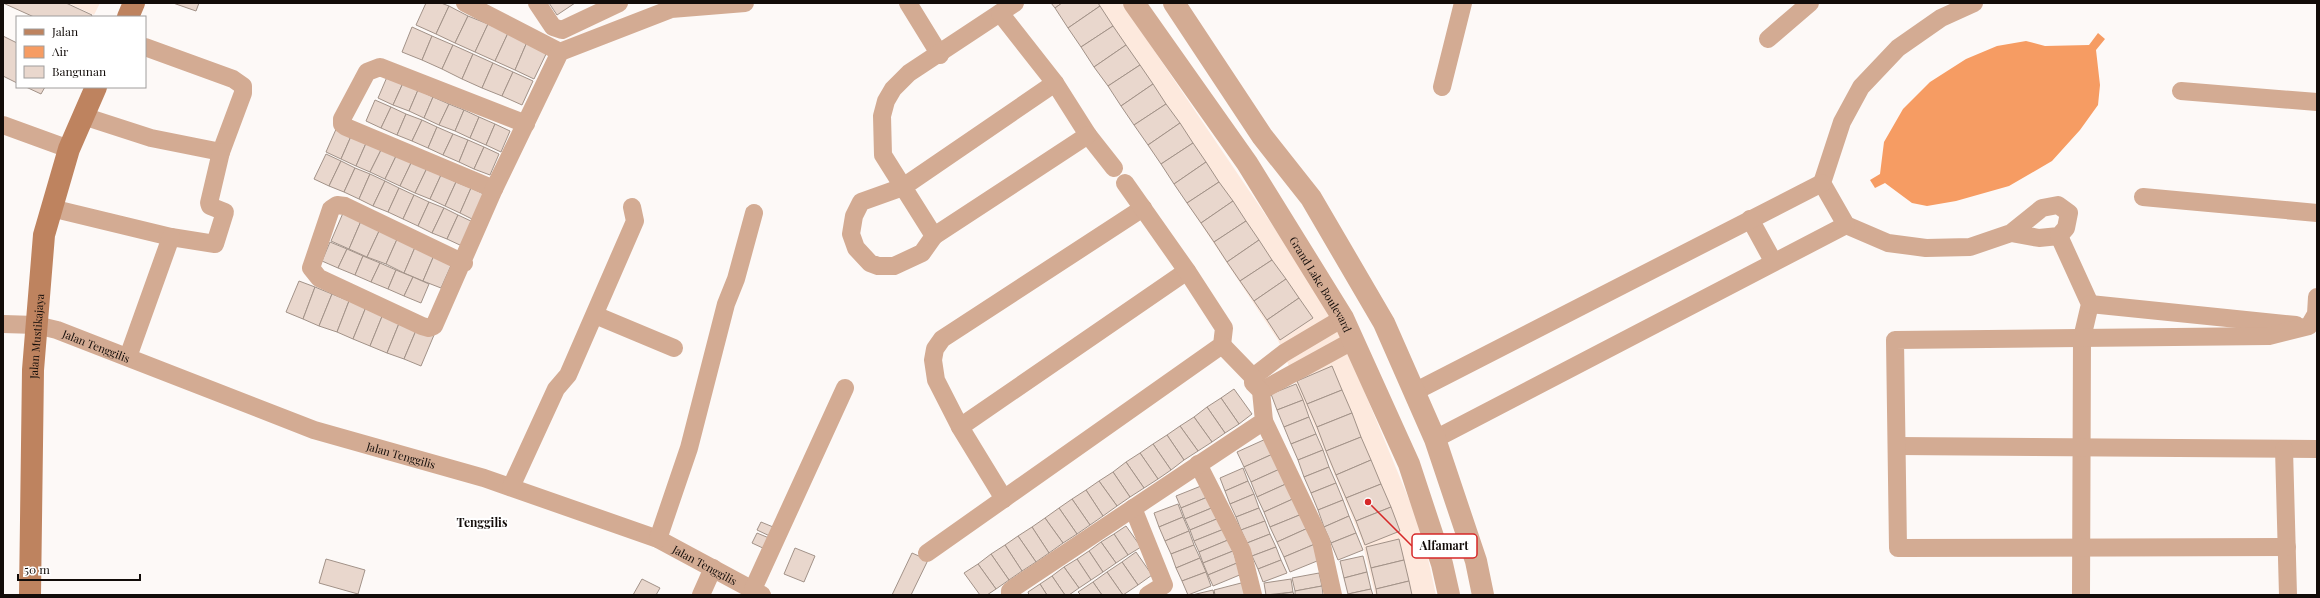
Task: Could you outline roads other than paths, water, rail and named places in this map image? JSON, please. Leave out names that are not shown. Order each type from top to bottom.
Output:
[{"type":"main road","points":[[128,16],[134,3]]},
{"type":"main road","name":"Jalan Mustikajaya","points":[[30,595],[33,370],[44,235],[69,149],[96,88]]},
{"type":"street","points":[[465,3],[560,52]]},
{"type":"street","points":[[537,3],[553,27],[562,30],[619,3]]},
{"type":"street","points":[[464,263],[345,206],[337,205],[331,209],[311,268],[319,278],[429,328],[434,326],[464,263],[494,189],[560,52],[671,9],[745,3]]},
{"type":"street","points":[[908,3],[940,55]]},
{"type":"street","points":[[934,236],[883,155],[882,116],[886,101],[893,89],[909,73],[940,55],[1015,3]]},
{"type":"street","name":"Grand Lake Boulevard","points":[[1134,3],[1247,163],[1344,318],[1409,464],[1442,564],[1449,595]]},
{"type":"street","points":[[1174,3],[1262,136],[1311,198],[1384,323],[1434,438],[1476,561],[1483,595]]},
{"type":"street","points":[[1442,87],[1463,3]]},
{"type":"street","points":[[1768,39],[1810,3]]},
{"type":"street","points":[[1414,392],[1822,183],[1842,122],[1861,87],[1898,48],[1939,10],[1974,3]]},
{"type":"street","points":[[1000,13],[1055,84],[1088,135],[1114,168]]},
{"type":"street","points":[[51,208],[171,237],[217,243],[225,212],[210,206],[209,203],[221,152],[243,94],[243,86],[233,79],[146,47]]},
{"type":"street","points":[[494,189],[346,127],[342,124],[342,119],[367,72],[380,67],[526,124]]},
{"type":"street","points":[[1055,84],[903,187],[861,202],[854,216],[851,234],[856,248],[870,263],[878,266],[894,266],[922,253],[934,236],[1088,135]]},
{"type":"street","points":[[2181,91],[2317,102]]},
{"type":"street","points":[[84,116],[151,138],[221,152]]},
{"type":"street","points":[[3,126],[69,149]]},
{"type":"street","points":[[927,553],[1222,345],[1224,328],[1187,271],[1125,183]]},
{"type":"street","points":[[1822,183],[1846,225],[1888,243],[1926,248],[1970,246],[2011,233],[2042,208],[2058,205],[2069,213],[2066,228],[2059,236],[2039,238],[2011,233]]},
{"type":"street","points":[[2143,198],[2317,213]]},
{"type":"street","points":[[511,487],[556,390],[568,375],[632,228],[635,220],[632,207]]},
{"type":"street","points":[[1004,499],[960,427],[936,380],[933,370],[935,349],[942,339],[1143,208]]},
{"type":"street","points":[[658,539],[691,441],[724,310],[736,279],[754,213]]},
{"type":"street","points":[[1750,219],[1773,261]]},
{"type":"street","points":[[1434,438],[1773,261],[1846,225]]},
{"type":"street","points":[[2059,236],[2090,304],[2082,338],[2081,595]]},
{"type":"street","points":[[128,357],[171,237]]},
{"type":"street","points":[[960,427],[1187,271]]},
{"type":"street","points":[[2287,547],[1898,548],[1895,340],[2269,336],[2309,326],[2316,314],[2317,297]]},
{"type":"street","points":[[2090,304],[2309,326]]},
{"type":"street","points":[[594,315],[674,348]]},
{"type":"street","points":[[1257,384],[1284,353],[1344,318]]},
{"type":"street","name":"Jalan Tenggilis","points":[[3,324],[36,325],[57,330],[314,430],[484,478],[658,539],[757,592]]},
{"type":"street","points":[[1257,384],[1354,340]]},
{"type":"street","points":[[1222,345],[1257,384],[1264,421],[1321,541],[1333,595]]},
{"type":"street","points":[[757,592],[845,388]]},
{"type":"street","points":[[1010,595],[1010,591],[1015,587],[1264,421]]},
{"type":"street","points":[[1897,446],[2317,449]]},
{"type":"street","points":[[2284,449],[2288,595]]},
{"type":"street","points":[[1198,464],[1242,551],[1253,595]]},
{"type":"street","points":[[1133,508],[1166,590],[1148,595]]},
{"type":"street","points":[[701,595],[713,568]]},
{"type":"water","points":[[2098,33],[2105,39],[2096,50],[2100,85],[2098,105],[2080,130],[2052,161],[2009,186],[1956,201],[1927,206],[1912,203],[1885,183],[1875,188],[1870,180],[1880,174],[1884,142],[1903,109],[1930,82],[1966,59],[1997,46],[2026,41],[2045,46],[2089,45]]},
{"type":"place","name":"Alfamart","points":[[1368,502]]},
{"type":"district","name":"Tenggilis","points":[[482,522]]}]
